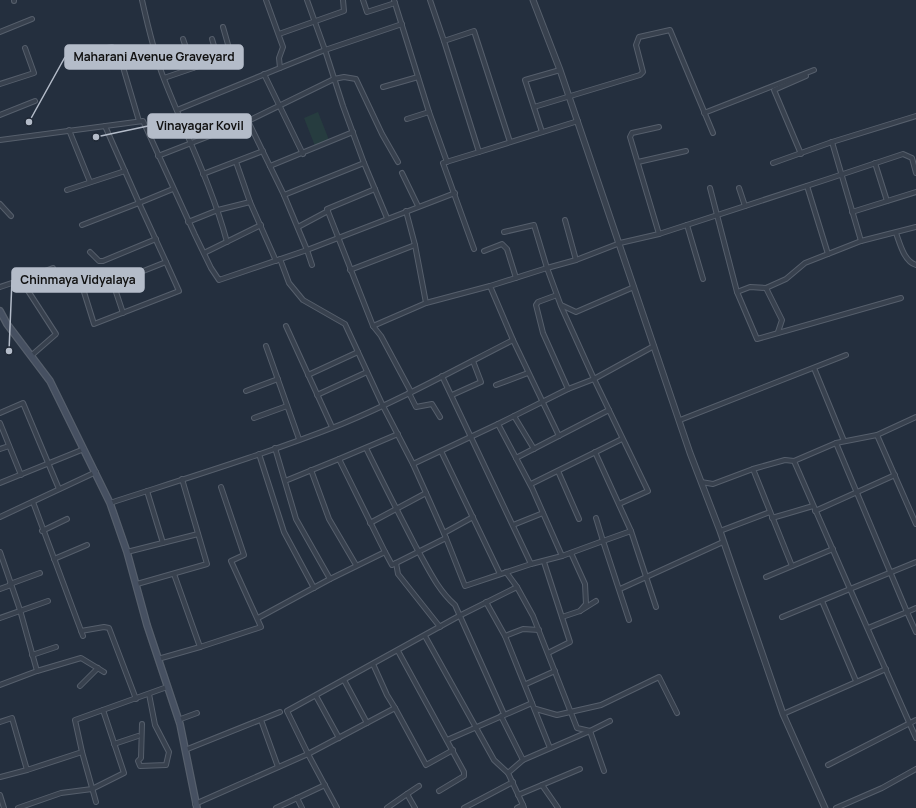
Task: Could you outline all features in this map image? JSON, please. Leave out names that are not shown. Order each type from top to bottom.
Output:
[{"type":"main road","points":[[0,311],[7,324],[32,355],[50,381],[110,503],[127,552],[178,720],[196,806]]},
{"type":"street","points":[[142,0],[151,41],[164,78],[218,210],[227,242]]},
{"type":"street","points":[[266,0],[284,47],[279,58],[280,68]]},
{"type":"street","points":[[307,0],[364,164],[387,218]]},
{"type":"street","points":[[279,34],[344,11],[343,0]]},
{"type":"street","points":[[363,0],[367,12],[395,1],[429,112],[447,162]]},
{"type":"street","points":[[431,0],[479,152]]},
{"type":"street","points":[[533,0],[569,95],[701,482],[720,531],[783,714],[825,808]]},
{"type":"street","points":[[0,32],[32,20]]},
{"type":"street","points":[[177,110],[325,50],[402,24]]},
{"type":"street","points":[[164,78],[231,55],[223,27]]},
{"type":"street","points":[[534,107],[569,95],[640,75],[643,72],[636,45],[639,37],[670,30],[713,133]]},
{"type":"street","points":[[444,41],[474,31],[510,142]]},
{"type":"street","points":[[183,39],[193,68]]},
{"type":"street","points":[[212,39],[218,59]]},
{"type":"street","points":[[84,53],[112,47],[115,57],[120,57],[139,121]]},
{"type":"street","points":[[0,84],[34,73],[25,48]]},
{"type":"street","points":[[542,132],[525,80],[560,70]]},
{"type":"street","points":[[704,112],[814,70]]},
{"type":"street","points":[[264,74],[303,154]]},
{"type":"street","points":[[801,154],[774,90],[806,76]]},
{"type":"street","points":[[158,156],[248,121],[334,79],[344,77],[356,79],[382,134],[398,162]]},
{"type":"street","points":[[383,87],[418,77]]},
{"type":"street","points":[[0,115],[35,101]]},
{"type":"street","points":[[407,119],[429,112]]},
{"type":"street","points":[[773,163],[832,142],[916,116]]},
{"type":"street","points":[[0,140],[143,121],[188,222],[219,280],[307,250],[455,193]]},
{"type":"street","points":[[248,121],[284,195],[312,265]]},
{"type":"street","points":[[474,249],[443,163],[578,121]]},
{"type":"street","points":[[84,292],[94,324],[179,291],[105,126]]},
{"type":"street","points":[[659,127],[630,135],[659,234]]},
{"type":"street","points":[[69,130],[90,182]]},
{"type":"street","points":[[270,166],[303,154],[353,132]]},
{"type":"street","points":[[832,142],[840,175],[861,242]]},
{"type":"street","points":[[203,174],[263,151]]},
{"type":"street","points":[[638,162],[686,151]]},
{"type":"street","points":[[373,326],[426,303],[490,286],[576,260],[620,243],[659,234],[903,154],[914,157],[916,173]]},
{"type":"street","points":[[236,162],[250,202],[289,282],[303,300],[345,324],[383,406],[413,464],[445,536],[465,586],[531,564],[544,562],[631,531]]},
{"type":"street","points":[[875,163],[887,201]]},
{"type":"street","points":[[284,195],[364,164]]},
{"type":"street","points":[[67,190],[125,171]]},
{"type":"street","points":[[402,173],[418,206]]},
{"type":"street","points":[[807,186],[828,254]]},
{"type":"street","points":[[710,188],[737,292],[757,339],[901,298]]},
{"type":"street","points":[[739,188],[745,206]]},
{"type":"street","points":[[82,224],[173,189]]},
{"type":"street","points":[[375,189],[327,209],[337,238],[373,326],[381,336],[410,392],[416,407],[432,404],[440,417]]},
{"type":"street","points":[[852,212],[916,192]]},
{"type":"street","points":[[188,222],[218,210],[250,202]]},
{"type":"street","points":[[0,204],[11,216]]},
{"type":"street","points":[[406,211],[415,245],[426,303]]},
{"type":"street","points":[[298,227],[328,212]]},
{"type":"street","points":[[565,220],[576,260]]},
{"type":"street","points":[[204,253],[261,225]]},
{"type":"street","points":[[504,232],[534,225],[547,268],[561,305],[622,439],[648,491],[618,504]]},
{"type":"street","points":[[687,225],[703,279]]},
{"type":"street","points":[[737,292],[750,287],[766,288],[786,279],[805,263],[861,242],[916,227]]},
{"type":"street","points":[[896,233],[908,260],[916,265]]},
{"type":"street","points":[[90,252],[99,261],[103,261],[156,239]]},
{"type":"street","points":[[484,251],[502,244],[507,249],[516,278]]},
{"type":"street","points":[[350,270],[415,245]]},
{"type":"street","points":[[123,313],[113,283],[166,262]]},
{"type":"street","points":[[0,287],[53,268]]},
{"type":"street","points":[[21,280],[56,334],[32,355]]},
{"type":"street","points":[[490,286],[528,373],[560,436]]},
{"type":"street","points":[[561,305],[576,312],[634,287]]},
{"type":"street","points":[[766,288],[782,320],[778,332]]},
{"type":"street","points":[[557,295],[538,302],[536,305],[542,333],[568,389]]},
{"type":"street","points":[[286,326],[332,427]]},
{"type":"street","points":[[110,503],[259,454],[332,427],[383,406],[513,340]]},
{"type":"street","points":[[266,346],[299,439]]},
{"type":"street","points":[[413,464],[568,389],[594,379],[654,346]]},
{"type":"street","points":[[308,375],[358,352]]},
{"type":"street","points":[[680,420],[846,355]]},
{"type":"street","points":[[452,395],[481,382],[472,361]]},
{"type":"street","points":[[814,368],[844,441]]},
{"type":"street","points":[[317,395],[367,372]]},
{"type":"street","points":[[496,385],[528,373]]},
{"type":"street","points":[[442,376],[531,564]]},
{"type":"street","points":[[246,391],[278,379]]},
{"type":"street","points":[[0,413],[23,402],[59,489]]},
{"type":"street","points":[[254,418],[287,406]]},
{"type":"street","points":[[516,458],[609,410]]},
{"type":"street","points":[[514,416],[534,449]]},
{"type":"street","points":[[701,482],[713,484],[753,469],[785,460],[794,461],[836,442],[877,435],[915,419]]},
{"type":"street","points":[[0,423],[21,475]]},
{"type":"street","points":[[498,424],[531,484],[562,556]]},
{"type":"street","points":[[285,481],[398,434]]},
{"type":"street","points":[[877,435],[914,513],[916,524]]},
{"type":"street","points":[[531,484],[622,439]]},
{"type":"street","points":[[836,442],[916,632]]},
{"type":"street","points":[[0,449],[9,446]]},
{"type":"street","points":[[275,448],[296,518],[330,579]]},
{"type":"street","points":[[366,448],[396,509],[440,590],[455,605],[523,760]]},
{"type":"street","points":[[0,484],[84,449]]},
{"type":"street","points":[[441,451],[500,574]]},
{"type":"street","points":[[595,452],[631,531],[656,607]]},
{"type":"street","points":[[259,454],[284,532],[314,588]]},
{"type":"street","points":[[339,459],[392,565],[419,552],[473,518]]},
{"type":"street","points":[[794,461],[916,738]]},
{"type":"street","points":[[753,469],[792,566]]},
{"type":"street","points":[[311,470],[329,518],[356,565]]},
{"type":"street","points":[[558,471],[579,519]]},
{"type":"street","points":[[0,517],[96,472]]},
{"type":"street","points":[[815,511],[895,475]]},
{"type":"street","points":[[137,584],[207,564],[182,479]]},
{"type":"street","points":[[158,658],[200,647],[262,627],[231,561],[244,555],[221,488]]},
{"type":"street","points":[[147,491],[163,543]]},
{"type":"street","points":[[370,523],[426,493]]},
{"type":"street","points":[[33,502],[42,531],[83,636]]},
{"type":"street","points":[[772,518],[813,506]]},
{"type":"street","points":[[720,531],[770,512]]},
{"type":"street","points":[[513,525],[543,513]]},
{"type":"street","points":[[596,518],[629,620]]},
{"type":"street","points":[[42,531],[67,519]]},
{"type":"street","points":[[127,552],[198,534]]},
{"type":"street","points":[[620,589],[723,542]]},
{"type":"street","points":[[54,560],[87,545]]},
{"type":"street","points":[[766,577],[833,549]]},
{"type":"street","points":[[258,618],[356,565],[385,552]]},
{"type":"street","points":[[571,553],[585,584],[586,604],[580,611]]},
{"type":"street","points":[[0,554],[20,610],[37,671]]},
{"type":"street","points":[[544,562],[570,642],[548,653]]},
{"type":"street","points":[[782,617],[916,562]]},
{"type":"street","points":[[396,563],[398,574],[440,627]]},
{"type":"street","points":[[0,589],[40,572]]},
{"type":"street","points":[[506,572],[517,587],[539,630],[556,671],[576,728],[590,732]]},
{"type":"street","points":[[174,574],[200,647]]},
{"type":"street","points":[[337,808],[308,754],[288,711],[459,616],[517,587]]},
{"type":"street","points":[[0,618],[48,601]]},
{"type":"street","points":[[562,617],[580,611],[596,601]]},
{"type":"street","points":[[822,601],[856,681]]},
{"type":"street","points":[[486,602],[506,636],[526,684],[532,703],[536,709],[550,748]]},
{"type":"street","points":[[868,628],[916,608]]},
{"type":"street","points":[[81,631],[104,627],[109,628],[136,699]]},
{"type":"street","points":[[506,636],[523,629],[539,630]]},
{"type":"street","points":[[425,636],[494,760],[508,773],[524,806],[517,808]]},
{"type":"street","points":[[32,655],[56,647]]},
{"type":"street","points":[[398,651],[464,772],[464,776],[439,791]]},
{"type":"street","points":[[0,685],[37,671],[81,658],[104,672]]},
{"type":"street","points":[[373,664],[386,695],[395,708],[426,765],[453,750]]},
{"type":"street","points":[[80,686],[98,668]]},
{"type":"street","points":[[783,714],[886,668]]},
{"type":"street","points":[[526,684],[556,671]]},
{"type":"street","points":[[536,709],[557,716],[601,705],[659,677],[677,713]]},
{"type":"street","points":[[344,680],[366,723]]},
{"type":"street","points":[[96,802],[75,720],[167,687]]},
{"type":"street","points":[[142,724],[141,758],[138,761],[140,766],[166,765],[169,752],[155,726],[149,694]]},
{"type":"street","points":[[316,696],[339,738]]},
{"type":"street","points":[[447,740],[476,726],[532,703]]},
{"type":"street","points":[[196,806],[278,766],[308,754],[395,708]]},
{"type":"street","points":[[18,808],[60,793],[92,789],[124,773],[103,710]]},
{"type":"street","points":[[185,750],[280,712]]},
{"type":"street","points":[[178,720],[197,713]]},
{"type":"street","points":[[0,722],[12,718],[27,770]]},
{"type":"street","points":[[261,720],[278,766]]},
{"type":"street","points":[[828,765],[916,720]]},
{"type":"street","points":[[508,773],[523,760],[590,732],[610,721]]},
{"type":"street","points":[[590,732],[604,771]]},
{"type":"street","points":[[114,744],[138,736]]},
{"type":"street","points":[[0,777],[82,752]]},
{"type":"street","points":[[518,795],[580,769]]},
{"type":"street","points":[[836,808],[882,788],[916,769]]},
{"type":"street","points":[[464,808],[512,782]]},
{"type":"street","points":[[276,808],[325,784]]},
{"type":"street","points":[[542,785],[558,808]]},
{"type":"street","points":[[387,808],[419,786]]},
{"type":"street","points":[[407,794],[415,808]]},
{"type":"street","points":[[0,795],[4,808]]},
{"type":"street","points":[[297,798],[302,808]]},
{"type":"green space","points":[[318,112],[329,140],[315,146],[304,118]]},
{"type":"place","name":"Maharani Avenue Graveyard","points":[[29,122]]},
{"type":"place","name":"Vinayagar Kovil","points":[[96,137]]},
{"type":"place","name":"Chinmaya Vidyalaya","points":[[9,351]]}]
